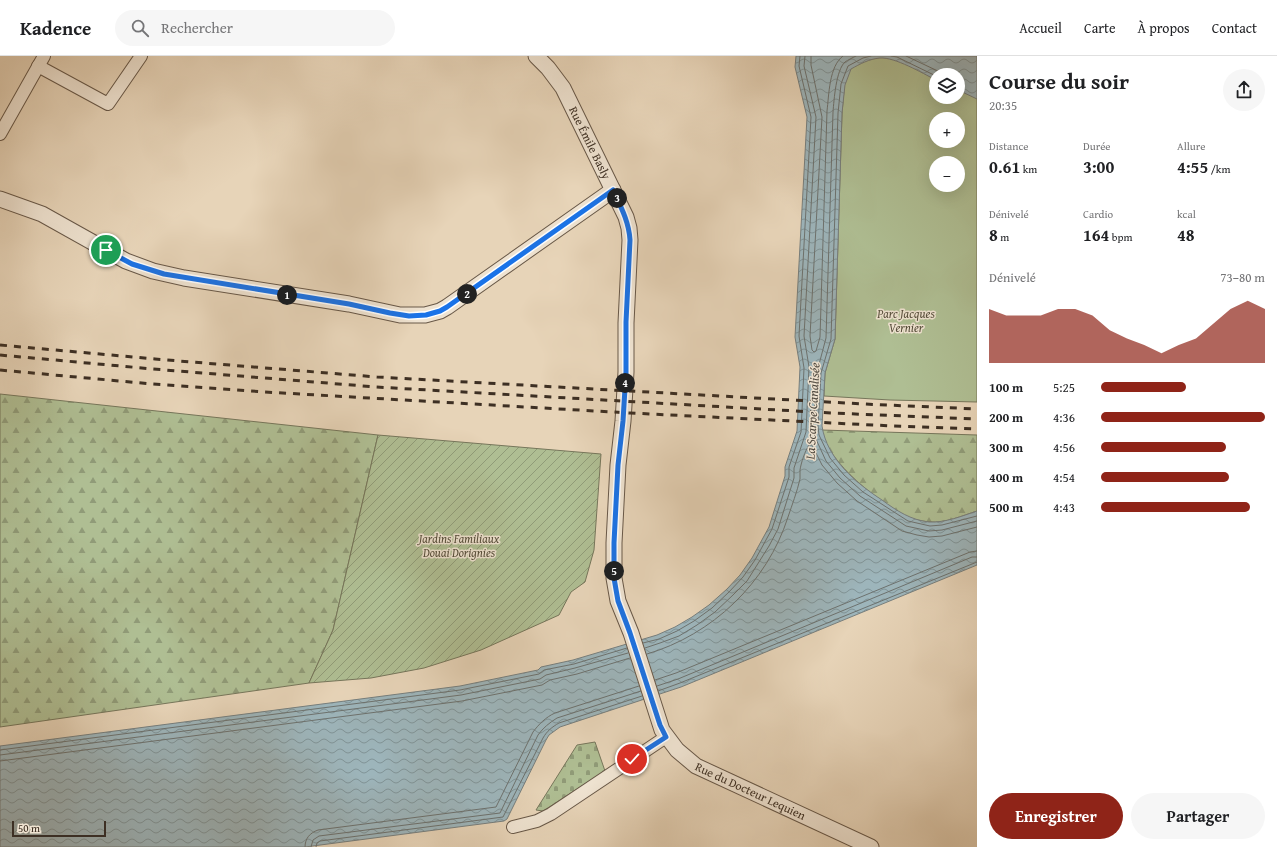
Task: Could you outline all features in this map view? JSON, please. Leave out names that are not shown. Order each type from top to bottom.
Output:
[{"type":"street","points":[[0,134],[41,61],[108,104],[141,56]]},
{"type":"street","name":"Rue Émile Basly","points":[[536,56],[548,68],[563,88],[626,217],[630,235],[623,421],[618,465],[613,568],[618,601],[630,633]]},
{"type":"street","points":[[0,199],[42,214],[126,261],[152,271],[184,278],[349,304],[390,313],[418,316],[432,314],[447,307],[613,190]]},
{"type":"street","name":"Rue du Docteur Lequien","points":[[630,633],[662,730],[684,758],[703,770],[871,847]]},
{"type":"street","points":[[513,827],[537,821],[551,814],[666,737]]},
{"type":"green space","name":"Parc Jacques Vernier","points":[[847,56],[977,56],[977,402],[890,400],[824,396],[825,373],[835,339],[842,113]]},
{"type":"green space","points":[[0,394],[378,435],[333,630],[309,683],[0,727]]},
{"type":"green space","points":[[822,430],[977,435],[977,511],[954,519],[929,522],[913,519],[896,511],[856,481],[844,468],[826,443]]},
{"type":"green space","name":"Jardins Familiaux Douai Dorignies","points":[[378,435],[601,454],[594,550],[585,582],[571,592],[559,615],[481,650],[424,668],[371,678],[309,683],[333,630]]},
{"type":"green space","points":[[595,742],[605,771],[543,811],[536,810],[577,745]]},
{"type":"water","name":"La Scarpe Canalisée","points":[[796,56],[977,56],[977,99],[965,93],[965,68],[929,68],[929,76],[901,63],[886,58],[880,58],[868,61],[851,69],[845,85],[842,113],[835,339],[825,373],[822,426],[830,449],[844,469],[862,486],[893,508],[916,519],[929,522],[953,519],[977,511],[977,565],[681,687],[560,727],[549,735],[546,740],[507,819],[504,821],[305,847],[0,847],[0,746],[460,686],[538,670],[541,667],[573,660],[657,635],[692,617],[709,605],[727,589],[740,575],[752,558],[769,527],[785,476],[785,467],[797,431],[800,367],[795,337],[807,117],[795,67]]},
{"type":"railway","points":[[0,345],[377,377],[977,409]]},
{"type":"railway","points":[[0,355],[376,387],[831,413],[977,419]]},
{"type":"railway","points":[[0,370],[152,384],[265,392],[630,413],[977,429]]},
{"type":"route","points":[[106,250],[141,268],[172,276],[349,304],[400,315],[418,316],[432,314],[447,307],[613,190],[626,217],[630,235],[626,322],[626,372],[623,421],[618,465],[613,568],[618,601],[660,725],[666,737],[632,759]]}]
